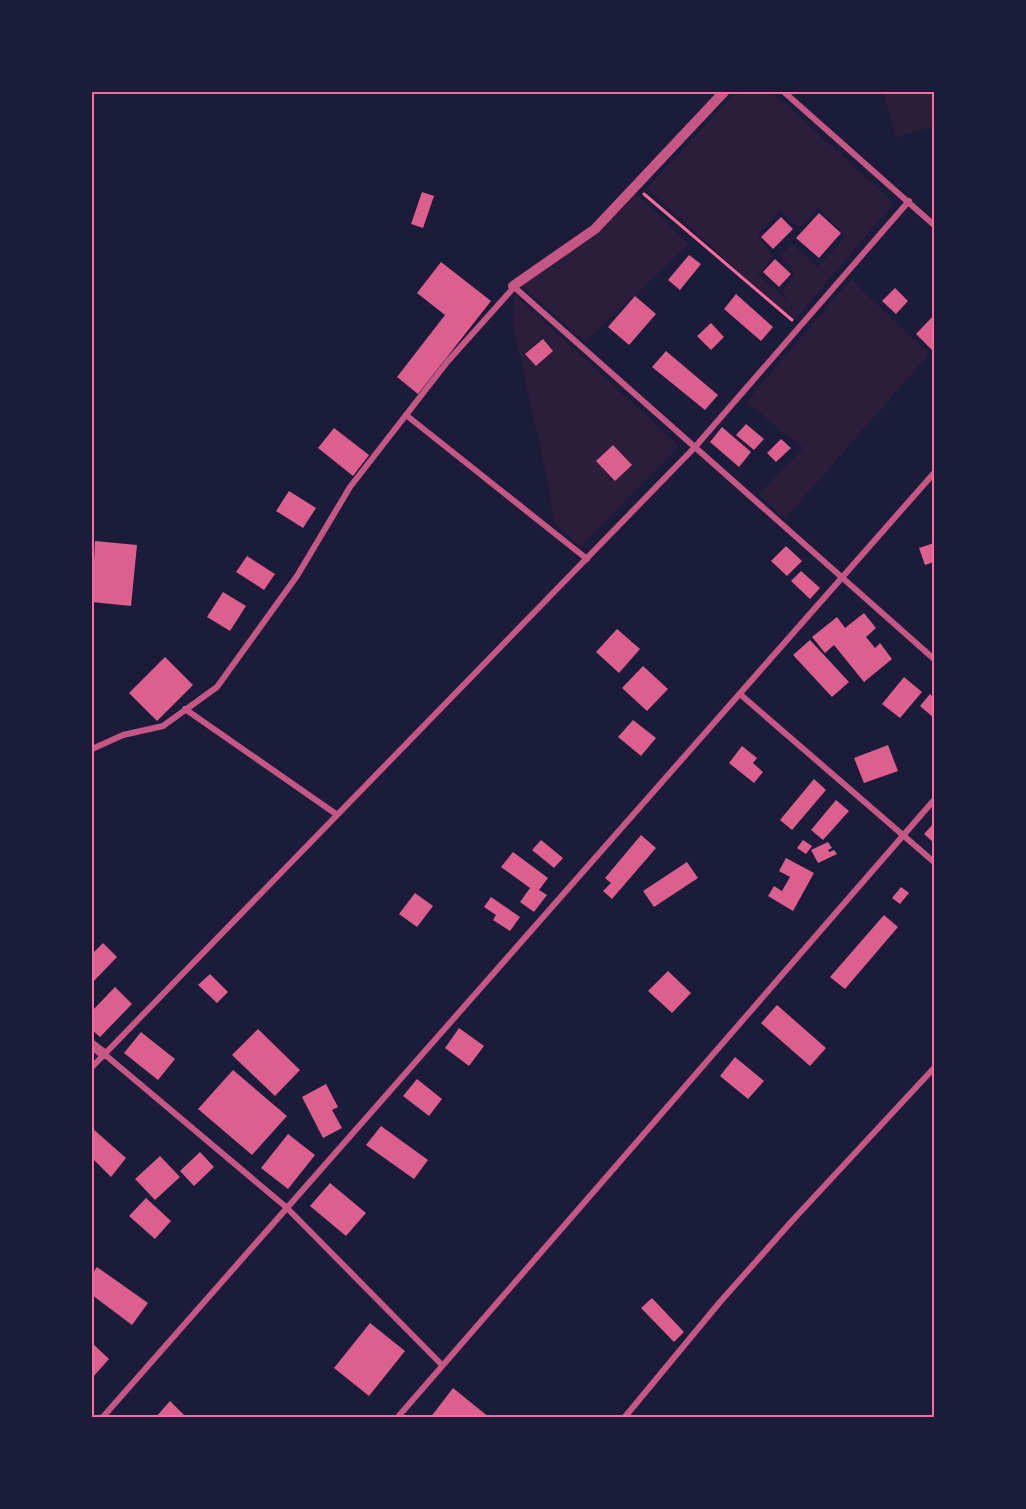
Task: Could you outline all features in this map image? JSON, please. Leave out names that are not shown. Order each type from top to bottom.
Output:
[{"type":"street","points":[[92,749],[123,735],[163,726],[218,687],[297,576],[350,488],[448,361],[513,286],[595,230],[724,92]]},
{"type":"street","points":[[784,92],[934,225]]},
{"type":"street","points":[[92,1067],[695,447],[909,201]]},
{"type":"street","points":[[513,286],[934,659]]},
{"type":"street","points":[[406,415],[587,559]]},
{"type":"street","points":[[102,1418],[286,1207],[741,695],[934,473]]},
{"type":"street","points":[[741,695],[934,862]]},
{"type":"street","points":[[185,709],[336,814]]},
{"type":"street","points":[[397,1418],[934,800]]},
{"type":"street","points":[[92,1045],[286,1207],[442,1365]]},
{"type":"street","points":[[624,1418],[728,1293],[934,1068]]},
{"type":"path","points":[[635,186],[785,315],[801,325]]},
{"type":"shaded area","points":[[736,92],[772,92],[894,203],[795,320],[788,312],[785,315],[647,188]],"holes":[[[818,208],[846,236],[817,267],[793,244],[779,255],[795,274],[782,292],[790,303],[758,274],[774,256],[758,237],[779,210],[799,228]]]},
{"type":"shaded area","points":[[883,92],[934,92],[934,126],[896,137]]},
{"type":"shaded area","points":[[635,193],[689,244],[585,342],[522,286]]},
{"type":"shaded area","points":[[851,279],[929,354],[785,519],[758,495],[803,448],[746,402]]},
{"type":"shaded area","points":[[514,294],[679,446],[580,547],[554,522],[549,487],[513,325]]},
{"type":"building","points":[[422,192],[434,196],[423,228],[411,224]]},
{"type":"building","points":[[819,213],[841,233],[819,258],[796,238]]},
{"type":"building","points":[[781,217],[793,229],[773,249],[761,237]]},
{"type":"building","points":[[689,255],[701,264],[680,290],[668,280]]},
{"type":"building","points":[[775,259],[791,274],[779,287],[763,272]]},
{"type":"building","points":[[441,262],[491,301],[418,394],[397,377],[445,315],[417,293]]},
{"type":"building","points":[[895,288],[908,301],[896,314],[882,301]]},
{"type":"building","points":[[736,294],[773,327],[761,341],[724,309]]},
{"type":"building","points":[[635,296],[656,314],[629,345],[608,327]]},
{"type":"building","points":[[934,315],[934,346],[932,350],[916,334]]},
{"type":"building","points":[[711,323],[724,337],[711,350],[697,336]]},
{"type":"building","points":[[543,339],[553,351],[536,366],[525,354]]},
{"type":"building","points":[[666,351],[718,395],[705,410],[652,367]]},
{"type":"building","points":[[746,424],[764,439],[754,450],[736,435]]},
{"type":"building","points":[[722,427],[751,452],[739,467],[710,442]]},
{"type":"building","points":[[334,428],[369,455],[353,476],[318,448]]},
{"type":"building","points":[[781,439],[791,448],[776,462],[767,453]]},
{"type":"building","points":[[613,445],[632,465],[615,481],[596,461]]},
{"type":"building","points":[[289,491],[316,508],[303,528],[276,511]]},
{"type":"building","points":[[95,541],[137,545],[131,606],[92,602]]},
{"type":"building","points":[[934,543],[934,562],[925,565],[919,548]]},
{"type":"building","points":[[786,546],[802,561],[787,576],[771,561]]},
{"type":"building","points":[[247,556],[275,574],[264,590],[236,572]]},
{"type":"building","points":[[801,571],[820,588],[810,599],[791,581]]},
{"type":"building","points":[[223,592],[246,606],[230,631],[207,617]]},
{"type":"building","points":[[864,613],[876,628],[866,637],[875,648],[880,643],[892,659],[864,682],[834,645],[825,653],[812,637],[837,617],[845,628]]},
{"type":"building","points":[[617,629],[640,649],[619,673],[596,652]]},
{"type":"building","points":[[810,640],[849,682],[832,697],[793,655]]},
{"type":"building","points":[[165,657],[193,685],[157,721],[129,693]]},
{"type":"building","points":[[643,666],[668,689],[647,711],[622,688]]},
{"type":"building","points":[[904,677],[922,692],[900,718],[882,704]]},
{"type":"building","points":[[930,694],[934,698],[934,718],[920,706]]},
{"type":"building","points":[[633,720],[656,738],[641,756],[618,737]]},
{"type":"building","points":[[888,745],[898,771],[864,783],[854,758]]},
{"type":"building","points":[[742,746],[757,758],[753,763],[763,772],[754,783],[729,763]]},
{"type":"building","points":[[814,779],[826,790],[792,830],[780,820]]},
{"type":"building","points":[[836,800],[849,811],[823,840],[811,830]]},
{"type":"building","points":[[934,823],[934,843],[924,834]]},
{"type":"building","points":[[641,835],[656,848],[612,899],[603,891],[611,883],[605,878]]},
{"type":"building","points":[[541,840],[563,858],[554,868],[532,850]]},
{"type":"building","points":[[803,840],[812,846],[806,854],[797,848]]},
{"type":"building","points":[[828,842],[832,848],[828,850],[829,852],[834,850],[837,854],[818,863],[811,850]]},
{"type":"building","points":[[513,852],[548,878],[539,890],[547,895],[534,912],[520,902],[530,888],[501,867]]},
{"type":"building","points":[[786,858],[814,873],[793,911],[768,896],[774,886],[782,891],[790,877],[779,871]]},
{"type":"building","points":[[687,862],[698,878],[654,907],[643,891]]},
{"type":"building","points":[[901,887],[909,893],[900,904],[892,898]]},
{"type":"building","points":[[415,893],[433,906],[417,927],[399,914]]},
{"type":"building","points":[[491,897],[520,917],[510,931],[493,920],[496,915],[484,907]]},
{"type":"building","points":[[884,915],[898,927],[845,989],[830,977]]},
{"type":"building","points":[[103,943],[117,957],[92,983],[92,954]]},
{"type":"building","points":[[668,971],[691,993],[672,1013],[648,991]]},
{"type":"building","points":[[210,974],[228,992],[217,1003],[198,985]]},
{"type":"building","points":[[115,987],[132,1004],[100,1037],[92,1030],[92,1011]]},
{"type":"building","points":[[777,1005],[826,1048],[810,1066],[761,1023]]},
{"type":"building","points":[[459,1028],[484,1046],[469,1066],[445,1048]]},
{"type":"building","points":[[258,1029],[300,1070],[275,1096],[232,1055]]},
{"type":"building","points":[[141,1032],[175,1059],[158,1080],[124,1053]]},
{"type":"building","points":[[735,1057],[764,1081],[748,1099],[720,1076]]},
{"type":"building","points":[[233,1070],[287,1116],[252,1155],[198,1109]]},
{"type":"building","points":[[417,1079],[442,1099],[429,1116],[403,1096]]},
{"type":"building","points":[[326,1084],[338,1107],[332,1110],[342,1128],[323,1138],[302,1097]]},
{"type":"building","points":[[381,1126],[428,1160],[414,1179],[366,1145]]},
{"type":"building","points":[[92,1128],[126,1158],[111,1177],[92,1158]]},
{"type":"building","points":[[288,1134],[315,1155],[288,1189],[261,1168]]},
{"type":"building","points":[[200,1152],[214,1167],[194,1186],[180,1171]]},
{"type":"building","points":[[160,1156],[180,1177],[155,1200],[135,1179]]},
{"type":"building","points":[[330,1183],[366,1213],[346,1236],[310,1206]]},
{"type":"building","points":[[146,1198],[171,1221],[155,1239],[129,1216]]},
{"type":"building","points":[[97,1267],[148,1303],[132,1325],[92,1295],[92,1274]]},
{"type":"building","points":[[652,1298],[684,1332],[674,1342],[641,1308]]},
{"type":"building","points":[[370,1323],[405,1351],[369,1396],[334,1368]]},
{"type":"building","points":[[92,1343],[109,1359],[92,1378]]},
{"type":"building","points":[[453,1388],[490,1418],[430,1418]]},
{"type":"building","points":[[170,1401],[187,1418],[155,1418]]}]
